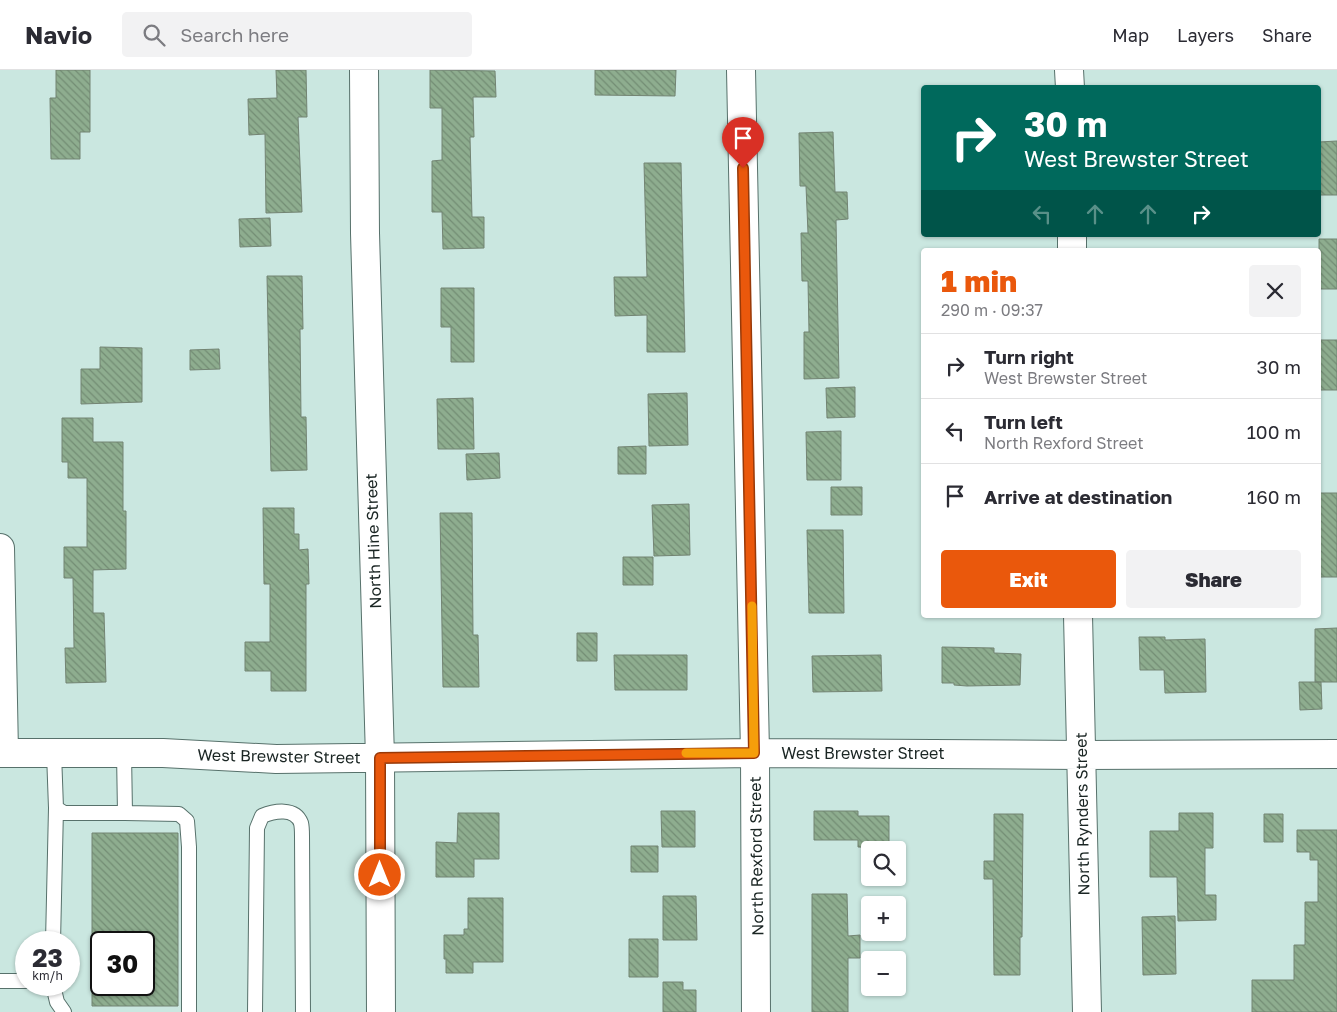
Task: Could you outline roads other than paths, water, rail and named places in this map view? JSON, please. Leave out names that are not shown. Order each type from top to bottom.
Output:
[{"type":"street","name":"North Hine Street","points":[[364,70],[366,262],[380,758],[381,1012]]},
{"type":"street","name":"North Rexford Street","points":[[741,70],[754,753],[756,1012]]},
{"type":"street","points":[[1069,70],[1070,85]]},
{"type":"street","points":[[0,548],[2,753]]},
{"type":"street","name":"North Rynders Street","points":[[1078,618],[1086,1012]]},
{"type":"street","name":"West Brewster Street","points":[[2,753],[163,753],[276,759],[754,753],[1337,754]]},
{"type":"lane","points":[[53,931],[56,808],[54,753]]},
{"type":"lane","points":[[124,753],[125,813]]},
{"type":"lane","points":[[56,808],[64,813],[179,814],[187,821],[189,847],[189,1012]]},
{"type":"lane","points":[[254,1012],[256,834],[262,816],[273,812],[285,812],[295,816],[301,823],[303,1012]]},
{"type":"lane","points":[[0,981],[15,981]]},
{"type":"lane","points":[[56,996],[57,1002],[64,1012]]}]
